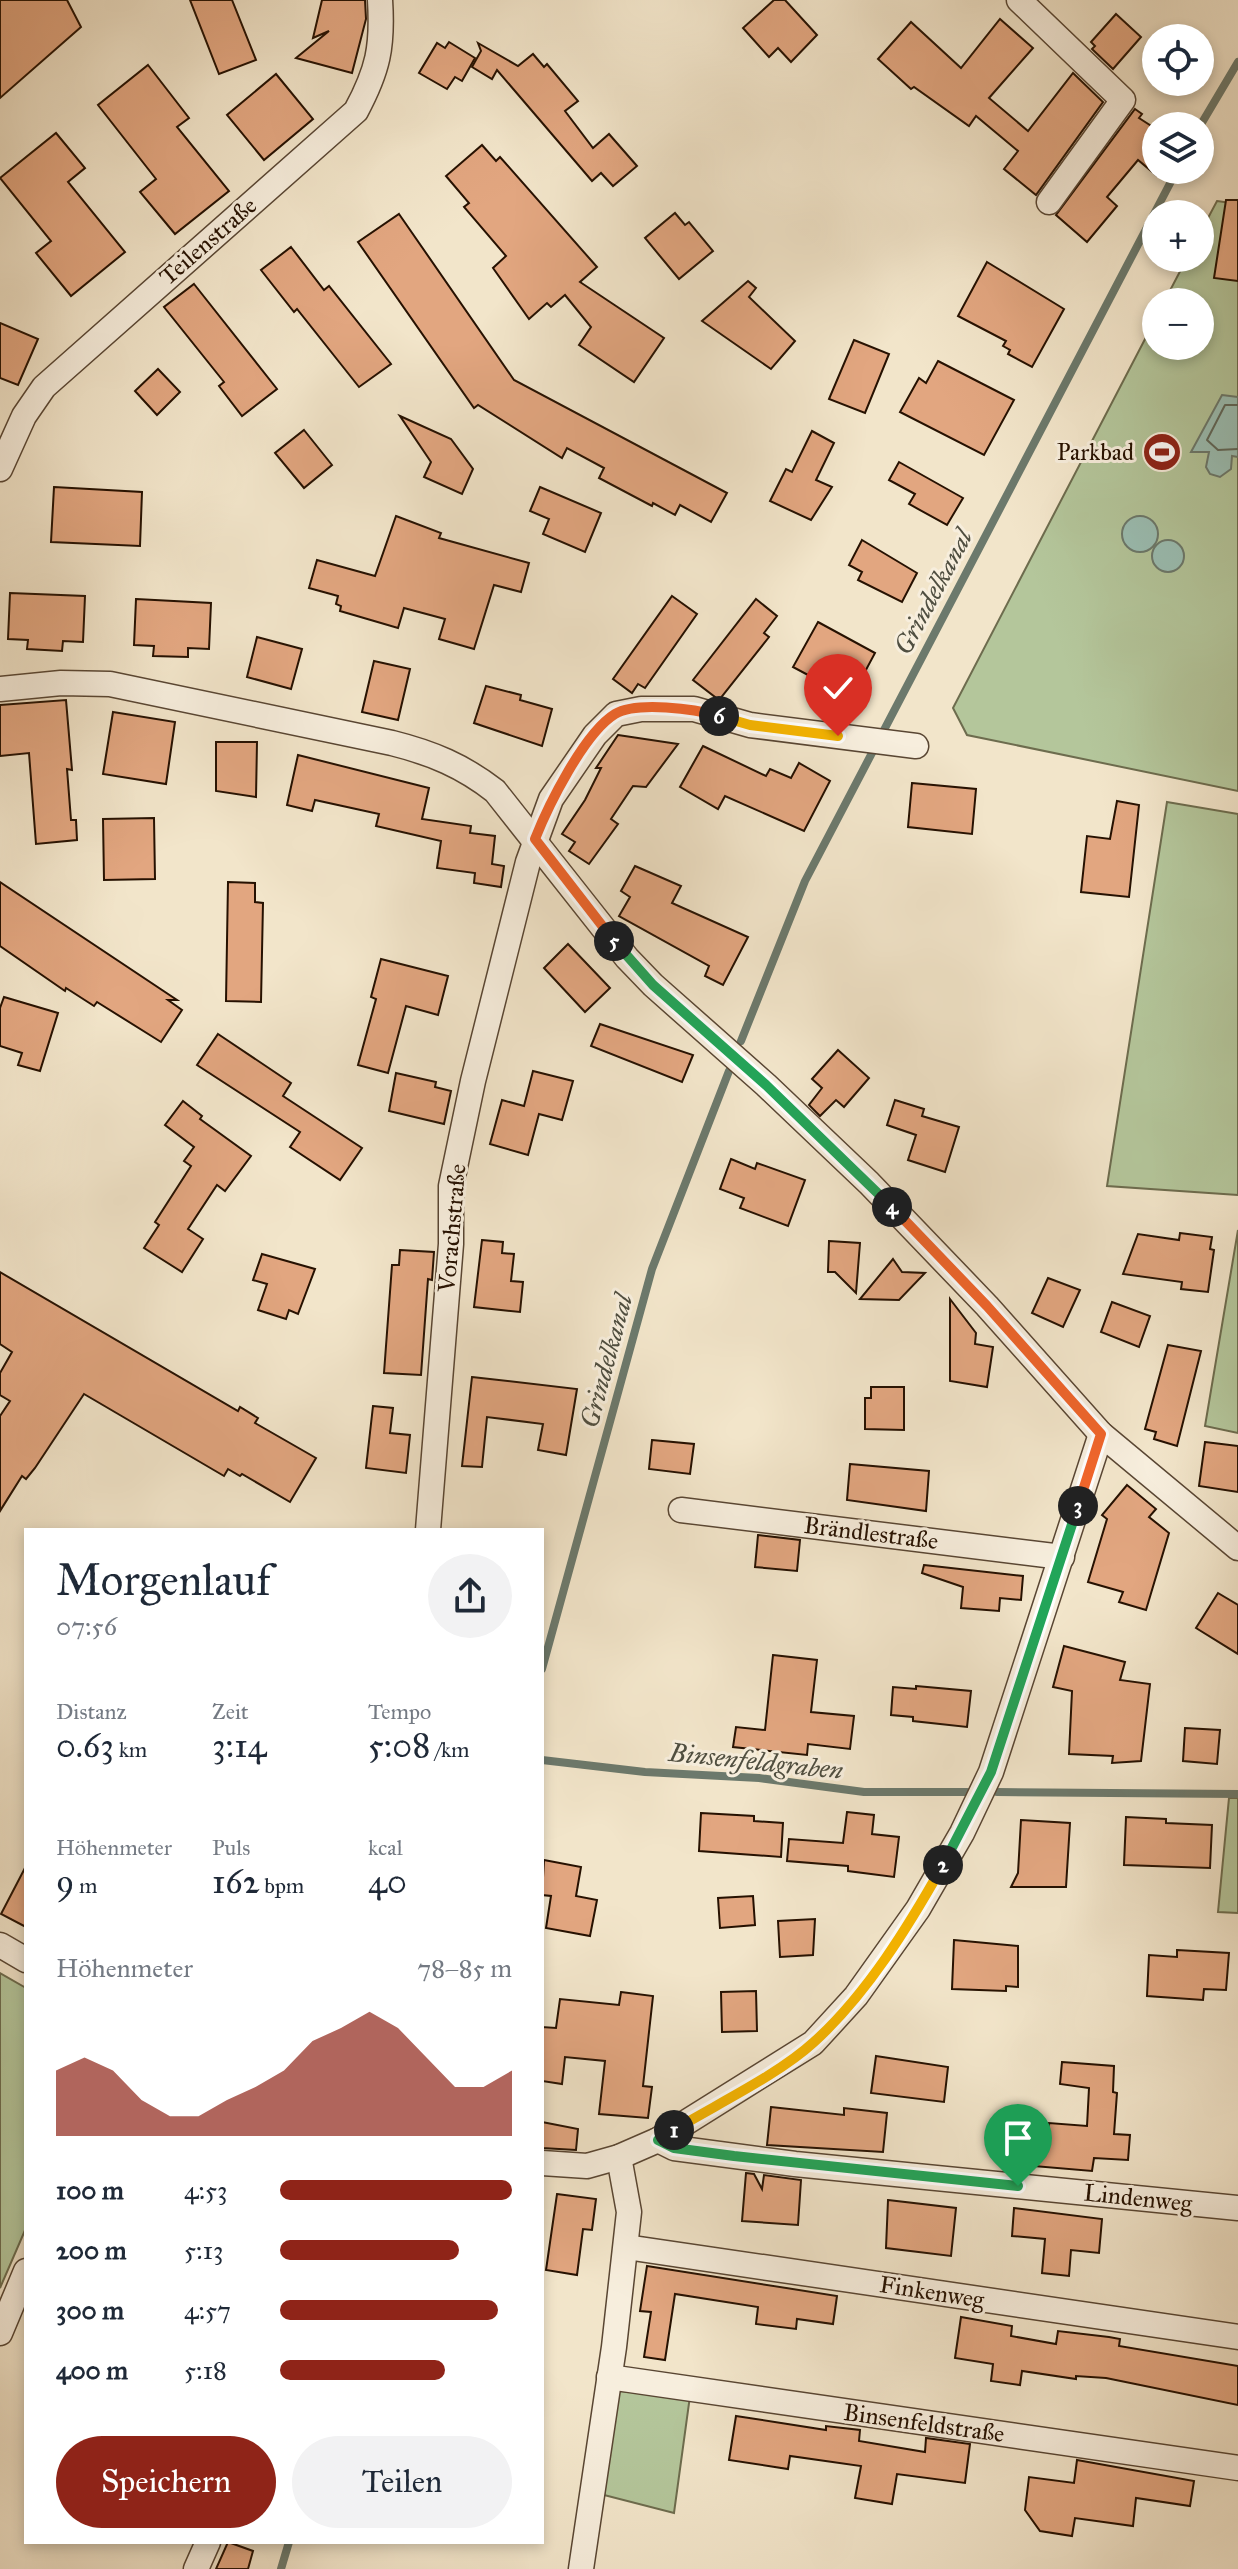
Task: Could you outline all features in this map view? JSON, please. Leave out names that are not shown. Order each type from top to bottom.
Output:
[{"type":"street","name":"Teilenstraße","points":[[0,469],[24,416],[44,387],[356,111],[375,75],[382,48],[380,0]]},
{"type":"street","points":[[1019,0],[1123,100],[1049,202]]},
{"type":"street","points":[[0,689],[61,683],[110,684],[438,755],[470,771],[495,791],[627,958],[869,1183],[987,1306],[1101,1434],[1238,1548]]},
{"type":"street","name":"Vorachstraße","points":[[428,1528],[451,1244],[451,1186],[473,1081],[535,839],[551,799],[595,735],[616,714],[641,709],[694,709],[750,725],[908,746]]},
{"type":"street","points":[[544,2163],[587,2166],[619,2157],[658,2140],[813,2043],[856,1996],[918,1909],[962,1833],[991,1772],[1101,1434]]},
{"type":"street","name":"Brändlestraße","points":[[681,1510],[1062,1557]]},
{"type":"street","points":[[0,1945],[24,1959]]},
{"type":"street","name":"Lindenweg","points":[[658,2140],[674,2148],[795,2164],[1238,2208]]},
{"type":"street","points":[[581,2569],[626,2247],[629,2212],[619,2157]]},
{"type":"street","name":"Finkenweg","points":[[626,2247],[1238,2337]]},
{"type":"street","points":[[0,2333],[24,2276]]},
{"type":"street","name":"Binsenfeldstraße","points":[[609,2377],[1238,2468]]},
{"type":"street","points":[[196,2569],[207,2544]]},
{"type":"green space","name":"Parkbad","points":[[1217,201],[1238,204],[1238,791],[967,735],[953,708],[1142,345],[1142,360],[1214,360],[1214,288],[1171,288],[1180,272],[1214,272],[1214,207]]},
{"type":"green space","points":[[1167,802],[1238,814],[1238,1195],[1107,1186]]},
{"type":"green space","points":[[1238,1230],[1238,1433],[1205,1426]]},
{"type":"green space","points":[[1229,1798],[1238,1798],[1238,1913],[1218,1912]]},
{"type":"green space","points":[[0,1973],[24,1987],[24,2233],[0,2288]]},
{"type":"green space","points":[[619,2391],[690,2396],[674,2513],[604,2495]]},
{"type":"water","points":[[1222,395],[1238,397],[1238,457],[1232,456],[1231,469],[1220,477],[1210,474],[1206,467],[1209,452],[1191,452]]},
{"type":"water","points":[[1140,516],[1153,521],[1158,534],[1153,547],[1140,552],[1127,547],[1122,534],[1127,521]]},
{"type":"water","points":[[1168,540],[1179,545],[1184,556],[1179,567],[1168,572],[1157,567],[1152,556],[1157,545]]},
{"type":"building","points":[[0,0],[67,0],[81,27],[0,98]]},
{"type":"building","points":[[190,0],[232,0],[256,60],[219,74]]},
{"type":"building","points":[[322,0],[365,0],[366,19],[352,73],[296,58],[329,31],[313,38]]},
{"type":"building","points":[[774,0],[785,0],[817,35],[791,62],[778,48],[769,57],[743,28]]},
{"type":"building","points":[[1116,14],[1141,37],[1113,69],[1092,49],[1095,46],[1091,42]]},
{"type":"building","points":[[1000,19],[1033,48],[989,98],[1028,131],[1073,73],[1103,102],[1036,195],[1004,169],[1018,151],[976,116],[969,126],[914,87],[911,89],[878,59],[911,22],[961,68]]},
{"type":"building","points":[[449,42],[475,58],[462,81],[455,77],[447,89],[419,73],[437,43],[445,48]]},
{"type":"building","points":[[478,43],[518,66],[533,54],[544,67],[547,64],[578,101],[565,111],[593,148],[609,134],[637,166],[613,186],[601,173],[592,181],[497,70],[492,79],[472,67],[481,51]]},
{"type":"building","points":[[148,65],[189,118],[177,127],[229,191],[175,234],[140,192],[156,179],[98,105]]},
{"type":"building","points":[[276,74],[313,119],[264,160],[227,115]]},
{"type":"building","points":[[1135,109],[1142,114],[1139,118],[1142,120],[1142,163],[1138,160],[1107,197],[1117,206],[1087,242],[1056,215]]},
{"type":"building","points":[[56,133],[85,168],[68,182],[125,252],[71,296],[36,253],[51,241],[0,178]]},
{"type":"building","points":[[482,145],[496,161],[500,157],[597,267],[580,282],[664,338],[634,382],[579,345],[591,327],[565,295],[551,307],[547,303],[529,319],[493,268],[506,256],[464,207],[469,203],[446,176]]},
{"type":"building","points":[[1226,200],[1238,200],[1238,281],[1214,278]]},
{"type":"building","points":[[675,213],[685,225],[689,222],[713,251],[679,279],[645,238]]},
{"type":"building","points":[[399,214],[514,380],[727,493],[711,522],[680,505],[675,515],[653,503],[652,506],[599,478],[604,468],[567,448],[562,458],[478,405],[474,408],[358,242]]},
{"type":"building","points":[[291,247],[324,290],[329,286],[391,364],[359,387],[297,309],[294,312],[261,270]]},
{"type":"building","points":[[987,262],[1064,309],[1032,367],[1008,354],[1010,350],[1003,346],[1006,341],[958,316]]},
{"type":"building","points":[[748,281],[756,288],[749,297],[795,341],[771,369],[702,321]]},
{"type":"building","points":[[194,284],[277,389],[242,416],[219,386],[224,382],[164,307]]},
{"type":"building","points":[[0,323],[38,339],[18,385],[0,378]]},
{"type":"building","points":[[854,340],[889,354],[865,413],[829,399]]},
{"type":"building","points":[[938,361],[1014,400],[984,455],[900,412],[919,378],[926,383]]},
{"type":"building","points":[[158,369],[180,392],[157,415],[135,391]]},
{"type":"building","points":[[400,416],[451,439],[473,469],[462,494],[424,477],[431,462]]},
{"type":"building","points":[[304,430],[332,465],[304,488],[275,453]]},
{"type":"building","points":[[812,431],[834,443],[816,480],[832,487],[811,520],[770,501],[786,469],[792,472]]},
{"type":"building","points":[[899,462],[963,498],[947,525],[909,504],[915,494],[889,480]]},
{"type":"building","points":[[54,487],[142,492],[140,546],[51,542]]},
{"type":"building","points":[[540,487],[601,513],[585,552],[543,534],[549,519],[530,511]]},
{"type":"building","points":[[396,516],[441,533],[439,538],[529,563],[521,592],[494,585],[474,649],[439,639],[445,619],[404,608],[398,628],[340,611],[341,606],[336,604],[338,596],[309,588],[317,560],[375,576]]},
{"type":"building","points":[[862,540],[917,573],[902,602],[858,580],[862,572],[849,565]]},
{"type":"building","points":[[10,593],[85,596],[83,642],[63,641],[62,651],[27,649],[28,640],[8,639]]},
{"type":"building","points":[[672,596],[697,614],[645,688],[638,684],[632,693],[613,679]]},
{"type":"building","points":[[136,599],[211,603],[209,649],[188,648],[188,657],[153,656],[154,646],[134,645]]},
{"type":"building","points":[[756,599],[777,616],[764,633],[769,637],[719,700],[693,680]]},
{"type":"building","points":[[818,622],[875,653],[851,698],[793,667]]},
{"type":"building","points":[[257,637],[302,649],[291,689],[247,677]]},
{"type":"building","points":[[374,661],[410,669],[398,720],[362,712]]},
{"type":"building","points":[[486,686],[521,695],[520,700],[552,709],[542,746],[474,723]]},
{"type":"building","points":[[66,700],[72,770],[67,769],[71,820],[76,820],[77,840],[36,844],[29,753],[0,756],[0,705]]},
{"type":"building","points":[[113,712],[175,722],[166,784],[103,774]]},
{"type":"building","points":[[618,735],[678,744],[646,787],[633,786],[611,819],[618,824],[589,864],[569,851],[575,842],[562,834],[585,800],[601,768],[596,768]]},
{"type":"building","points":[[216,742],[257,742],[256,797],[216,791]]},
{"type":"building","points":[[703,746],[766,776],[770,769],[791,778],[799,763],[830,781],[804,831],[725,796],[718,809],[680,787]]},
{"type":"building","points":[[298,755],[429,788],[422,819],[471,826],[470,833],[495,836],[492,864],[504,866],[501,887],[474,883],[475,873],[437,868],[441,841],[376,826],[379,814],[315,800],[312,811],[287,805]]},
{"type":"building","points":[[912,783],[976,789],[972,834],[908,827]]},
{"type":"building","points":[[1117,801],[1139,805],[1129,897],[1081,892],[1087,836],[1110,839]]},
{"type":"building","points":[[154,818],[155,879],[104,880],[103,819]]},
{"type":"building","points":[[635,866],[681,886],[672,903],[748,937],[723,985],[705,976],[709,966],[619,916],[630,897],[621,891]]},
{"type":"building","points":[[0,882],[177,1000],[168,1000],[182,1010],[161,1042],[97,1002],[94,1006],[66,988],[65,991],[0,946]]},
{"type":"building","points":[[228,882],[255,883],[255,902],[263,903],[261,1002],[226,1001]]},
{"type":"building","points":[[568,944],[610,988],[585,1012],[544,968]]},
{"type":"building","points":[[381,959],[448,976],[438,1015],[406,1006],[388,1073],[358,1065],[376,999],[371,997]]},
{"type":"building","points":[[4,997],[58,1013],[40,1071],[18,1065],[22,1053],[0,1046],[0,1008]]},
{"type":"building","points":[[600,1024],[693,1055],[682,1082],[591,1046]]},
{"type":"building","points":[[218,1034],[291,1083],[283,1096],[362,1148],[340,1180],[290,1147],[300,1132],[197,1065]]},
{"type":"building","points":[[838,1050],[869,1078],[844,1107],[836,1100],[820,1116],[809,1105],[822,1088],[812,1079]]},
{"type":"building","points":[[533,1071],[573,1081],[562,1120],[539,1114],[528,1155],[490,1144],[502,1100],[524,1106]]},
{"type":"building","points":[[396,1073],[436,1082],[435,1087],[451,1091],[444,1124],[389,1111]]},
{"type":"building","points":[[895,1100],[924,1109],[922,1116],[959,1127],[945,1172],[908,1160],[916,1135],[887,1125]]},
{"type":"building","points":[[183,1101],[202,1116],[200,1119],[251,1156],[225,1191],[217,1185],[188,1229],[203,1239],[182,1272],[144,1248],[159,1225],[155,1222],[191,1166],[184,1161],[194,1147],[165,1125]]},
{"type":"building","points":[[731,1159],[755,1169],[757,1163],[805,1180],[788,1226],[740,1208],[744,1198],[720,1189]]},
{"type":"building","points":[[1180,1233],[1212,1237],[1210,1249],[1214,1250],[1208,1292],[1181,1289],[1182,1282],[1123,1274],[1138,1234],[1179,1240]]},
{"type":"building","points":[[482,1240],[503,1242],[502,1253],[514,1254],[511,1281],[523,1282],[520,1312],[474,1307]]},
{"type":"building","points":[[829,1241],[860,1243],[856,1293],[835,1272],[828,1272]]},
{"type":"building","points":[[400,1250],[434,1252],[432,1280],[428,1279],[421,1375],[384,1373],[392,1265],[399,1265]]},
{"type":"building","points":[[262,1254],[315,1269],[298,1314],[289,1310],[286,1319],[258,1310],[267,1284],[253,1280]]},
{"type":"building","points":[[893,1259],[902,1272],[925,1273],[899,1300],[860,1299]]},
{"type":"building","points":[[0,1272],[238,1411],[240,1407],[258,1418],[255,1423],[316,1458],[290,1502],[242,1474],[240,1476],[228,1469],[224,1476],[84,1394],[35,1468],[26,1479],[22,1476],[0,1511],[0,1416],[10,1401],[0,1395],[0,1373],[12,1352],[0,1344]]},
{"type":"building","points":[[1048,1278],[1080,1290],[1063,1327],[1032,1313]]},
{"type":"building","points":[[950,1299],[976,1333],[975,1344],[993,1347],[987,1387],[950,1381]]},
{"type":"building","points":[[1112,1302],[1150,1316],[1139,1347],[1101,1332]]},
{"type":"building","points":[[1168,1345],[1201,1351],[1177,1446],[1154,1439],[1156,1432],[1145,1429]]},
{"type":"building","points":[[472,1377],[577,1389],[566,1455],[538,1450],[543,1424],[487,1417],[482,1467],[462,1466]]},
{"type":"building","points":[[871,1387],[904,1387],[904,1430],[865,1429],[865,1398],[871,1398]]},
{"type":"building","points":[[373,1406],[393,1408],[390,1433],[410,1435],[406,1473],[366,1468]]},
{"type":"building","points":[[652,1440],[694,1444],[690,1474],[649,1469]]},
{"type":"building","points":[[1205,1442],[1238,1446],[1238,1492],[1199,1486]]},
{"type":"building","points":[[850,1464],[929,1471],[926,1511],[847,1500]]},
{"type":"building","points":[[1127,1485],[1156,1509],[1149,1517],[1169,1533],[1146,1610],[1119,1602],[1123,1592],[1088,1582],[1107,1519],[1102,1515]]},
{"type":"building","points":[[758,1535],[800,1540],[797,1571],[755,1567]]},
{"type":"building","points":[[924,1565],[1023,1576],[1021,1600],[1000,1598],[999,1611],[961,1608],[963,1587],[922,1573]]},
{"type":"building","points":[[1218,1593],[1238,1605],[1238,1654],[1196,1628]]},
{"type":"building","points":[[1064,1646],[1125,1662],[1120,1680],[1150,1684],[1141,1761],[1112,1763],[1113,1756],[1069,1754],[1072,1691],[1053,1687]]},
{"type":"building","points":[[773,1655],[817,1660],[811,1712],[854,1716],[850,1749],[808,1744],[807,1755],[733,1747],[736,1727],[765,1730]]},
{"type":"building","points":[[916,1686],[971,1691],[967,1727],[913,1721],[913,1717],[891,1715],[893,1687],[916,1689]]},
{"type":"building","points":[[1185,1728],[1220,1730],[1217,1764],[1183,1761]]},
{"type":"building","points":[[847,1812],[874,1815],[872,1834],[899,1837],[894,1877],[848,1871],[848,1866],[787,1861],[789,1839],[843,1843]]},
{"type":"building","points":[[701,1813],[754,1816],[754,1821],[783,1823],[781,1857],[699,1851]]},
{"type":"building","points":[[1126,1817],[1212,1825],[1210,1868],[1124,1865]]},
{"type":"building","points":[[1021,1820],[1070,1823],[1066,1887],[1011,1887],[1018,1873]]},
{"type":"building","points":[[544,1860],[581,1867],[576,1896],[597,1900],[590,1936],[546,1928],[551,1896],[544,1895]]},
{"type":"building","points":[[24,1870],[24,1926],[1,1914]]},
{"type":"building","points":[[753,1896],[755,1925],[720,1928],[718,1898]]},
{"type":"building","points":[[815,1919],[813,1955],[780,1957],[778,1921]]},
{"type":"building","points":[[954,1940],[1018,1946],[1018,1987],[1006,1986],[1006,1991],[952,1989]]},
{"type":"building","points":[[1177,1950],[1229,1953],[1226,1990],[1204,1989],[1203,2000],[1147,1996],[1149,1955],[1177,1957]]},
{"type":"building","points":[[756,1991],[757,2031],[722,2032],[721,1992]]},
{"type":"building","points":[[621,1992],[653,1996],[643,2086],[652,2087],[648,2118],[599,2114],[605,2061],[565,2057],[562,2084],[544,2081],[544,2027],[556,2028],[560,1999],[619,2005]]},
{"type":"building","points":[[876,2056],[948,2067],[944,2102],[871,2093]]},
{"type":"building","points":[[1062,2062],[1114,2066],[1113,2092],[1117,2093],[1114,2134],[1130,2135],[1128,2160],[1094,2158],[1092,2171],[997,2163],[1000,2126],[1048,2131],[1049,2123],[1087,2126],[1089,2088],[1060,2084]]},
{"type":"building","points":[[771,2107],[844,2115],[844,2108],[887,2113],[883,2152],[767,2145]]},
{"type":"building","points":[[544,2122],[578,2129],[576,2150],[544,2148]]},
{"type":"building","points":[[746,2173],[754,2174],[762,2189],[764,2175],[801,2180],[798,2225],[742,2221]]},
{"type":"building","points":[[557,2194],[596,2199],[592,2230],[583,2229],[577,2275],[546,2270]]},
{"type":"building","points":[[888,2200],[956,2208],[951,2256],[886,2248]]},
{"type":"building","points":[[1014,2208],[1102,2219],[1099,2253],[1071,2250],[1069,2276],[1042,2273],[1045,2239],[1012,2236]]},
{"type":"building","points":[[647,2266],[837,2296],[833,2324],[797,2319],[796,2329],[756,2324],[758,2307],[675,2294],[665,2360],[644,2357],[651,2312],[640,2311]]},
{"type":"building","points":[[961,2317],[1012,2326],[1011,2336],[1056,2344],[1058,2331],[1109,2337],[1120,2339],[1119,2346],[1238,2366],[1238,2405],[1106,2378],[1076,2376],[1076,2379],[1022,2371],[1020,2385],[991,2381],[993,2364],[955,2358]]},
{"type":"building","points":[[736,2416],[826,2430],[826,2426],[860,2430],[859,2441],[925,2452],[926,2438],[970,2444],[965,2483],[897,2474],[892,2504],[855,2498],[861,2466],[790,2456],[788,2469],[729,2460]]},
{"type":"building","points":[[1077,2460],[1194,2481],[1190,2506],[1136,2498],[1133,2526],[1075,2518],[1072,2536],[1040,2531],[1025,2510],[1029,2477],[1074,2483]]},
{"type":"building","points":[[227,2544],[253,2551],[248,2569],[216,2569]]},
{"type":"waterway","name":"Grindelkanal","points":[[1208,112],[1238,62]]},
{"type":"waterway","name":"Grindelkanal","points":[[741,1041],[805,881],[1170,184]]},
{"type":"waterway","name":"Grindelkanal","points":[[544,1662],[652,1269],[729,1071]]},
{"type":"waterway","name":"Binsenfeldgraben","points":[[544,1760],[645,1772],[759,1778],[864,1792],[967,1792]]},
{"type":"waterway","name":"Binsenfeldgraben","points":[[997,1792],[1238,1794]]},
{"type":"waterway","name":"Grindelkanal","points":[[281,2569],[288,2544]]},
{"type":"place","name":"Parkbad","points":[[1162,452]]},
{"type":"route","points":[[838,736],[750,725],[694,709],[641,709],[616,714],[595,735],[551,799],[535,839],[627,958],[869,1183],[987,1306],[1101,1434],[991,1772],[962,1833],[918,1909],[856,1996],[813,2043],[658,2140],[674,2148],[795,2164],[1018,2186]]}]
